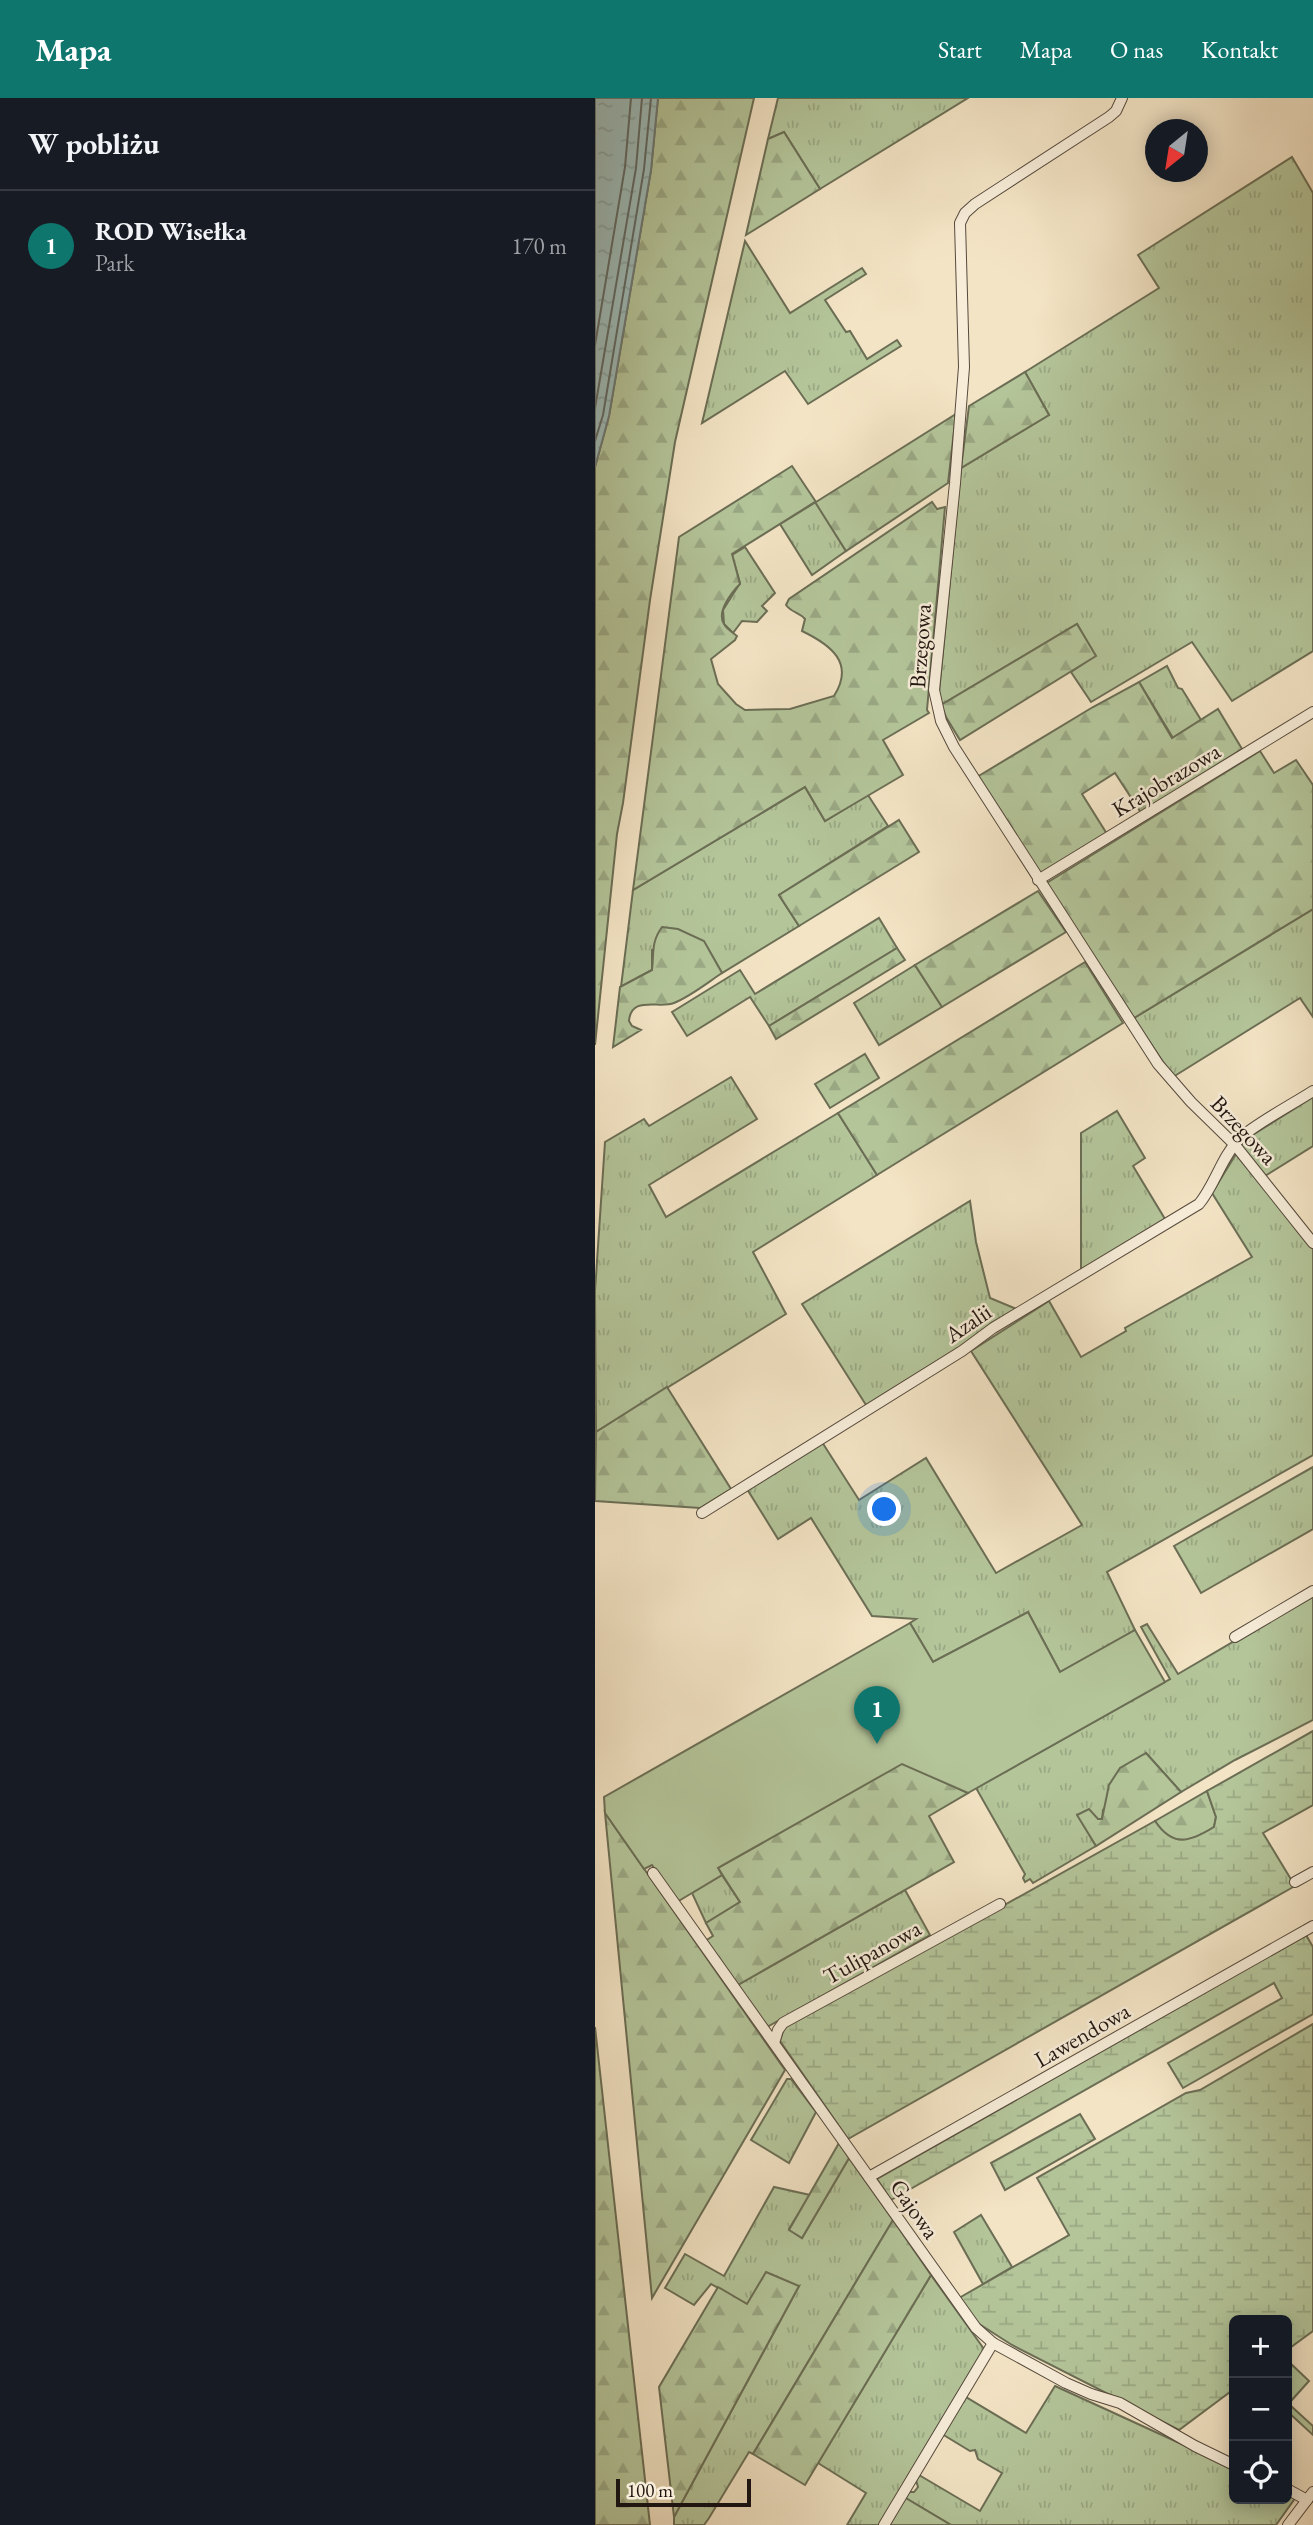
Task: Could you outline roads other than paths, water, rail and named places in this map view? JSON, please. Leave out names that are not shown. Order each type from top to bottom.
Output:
[{"type":"street","name":"Brzegowa","points":[[1122,98],[1117,111],[975,204],[965,213],[960,223],[964,367],[934,690],[941,721],[954,747],[1158,1064],[1191,1102],[1235,1145],[1313,1243]]},
{"type":"street","name":"Krajobrazowa","points":[[1038,880],[1313,712]]},
{"type":"street","points":[[1235,1145],[1241,1138],[1313,1091]]},
{"type":"street","name":"Azalii","points":[[702,1513],[993,1328],[1199,1204],[1235,1145]]},
{"type":"street","points":[[1235,1637],[1313,1591]]},
{"type":"street","points":[[1295,1882],[1313,1872]]},
{"type":"street","name":"Gajowa","points":[[653,1873],[976,2328],[993,2343],[1066,2383],[1120,2403],[1229,2463]]},
{"type":"street","name":"Tulipanowa","points":[[774,2043],[783,2023],[1000,1904]]},
{"type":"street","name":"Lawendowa","points":[[869,2177],[1313,1926]]},
{"type":"street","points":[[884,2525],[993,2343]]},
{"type":"street","points":[[1288,2525],[1310,2496],[1292,2491]]},
{"type":"water","points":[[595,98],[658,98],[651,170],[609,416],[595,467]]},
{"type":"place","name":"ROD Wisełka","points":[[877,1744]]}]
